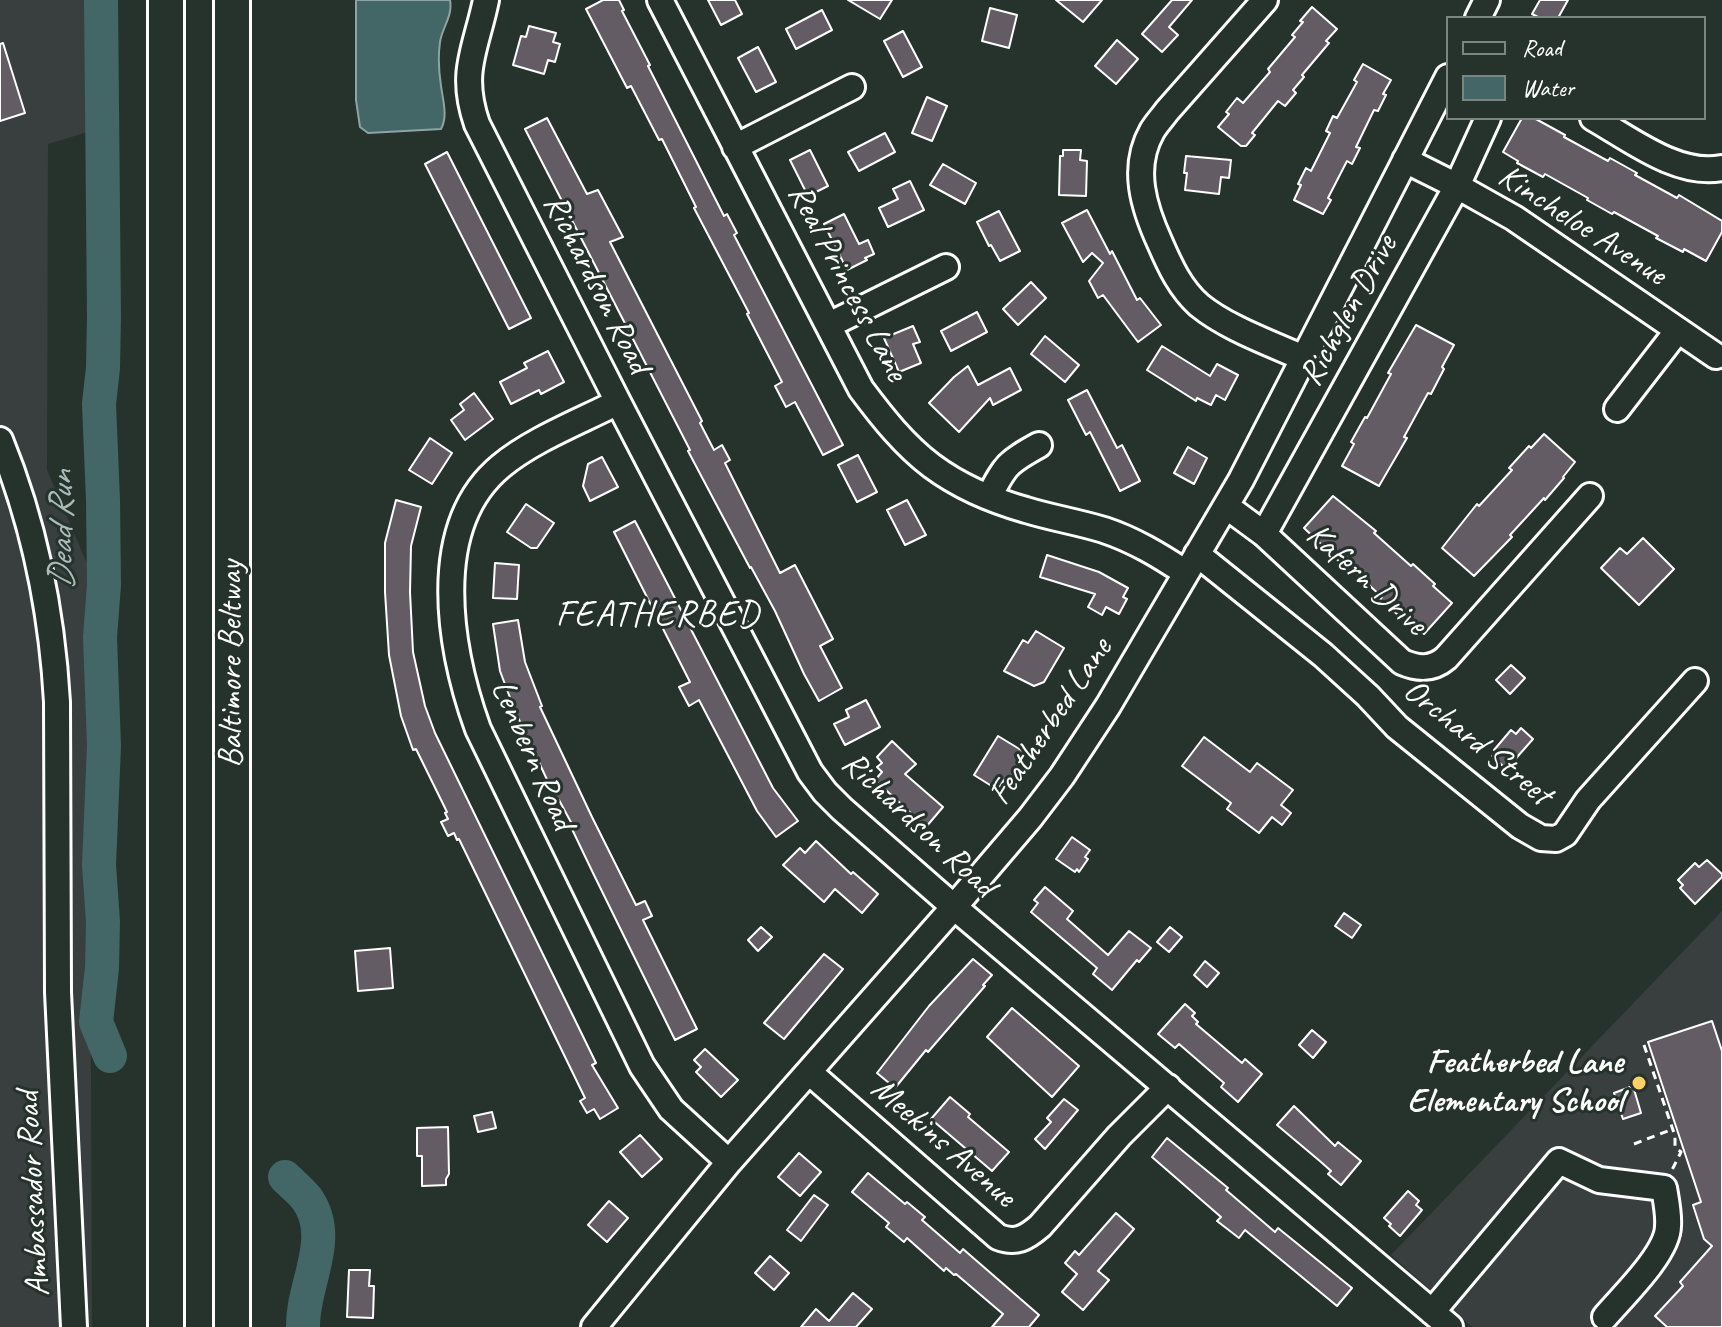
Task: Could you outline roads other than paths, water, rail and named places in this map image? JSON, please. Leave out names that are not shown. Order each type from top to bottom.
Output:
[{"type":"highway","name":"Baltimore Beltway","points":[[166,0],[166,1327]]},
{"type":"highway","name":"Baltimore Beltway","points":[[232,0],[232,1327]]},
{"type":"street","name":"Richardson Road","points":[[486,0],[469,65],[470,103],[477,124],[810,772],[842,809],[954,907],[1441,1319]]},
{"type":"street","name":"Real Princess Lane","points":[[660,0],[861,389],[905,442],[932,466],[989,497],[1024,510],[1102,530],[1152,551],[1192,563]]},
{"type":"street","points":[[1265,0],[1152,131],[1141,168],[1142,195],[1147,215],[1169,265],[1181,286],[1199,305],[1221,320],[1303,358]]},
{"type":"street","name":"Featherbed Lane","points":[[594,1327],[729,1162],[954,907],[1062,776],[1108,706],[1226,506],[1446,81]]},
{"type":"street","points":[[735,147],[852,87]]},
{"type":"street","name":"Richglen Drive","points":[[1264,534],[1457,186],[1487,120]]},
{"type":"street","points":[[1597,120],[1673,163],[1695,169],[1722,168]]},
{"type":"street","name":"Kincheloe Avenue","points":[[1405,160],[1514,218],[1716,356]]},
{"type":"street","points":[[829,325],[946,267]]},
{"type":"street","points":[[1617,409],[1678,330]]},
{"type":"street","name":"Lenbern Road","points":[[618,402],[528,448],[499,467],[477,493],[455,543],[451,582],[457,661],[478,729],[642,1066],[671,1109],[729,1162]]},
{"type":"street","name":"Ambassador Road","points":[[0,440],[34,547],[50,621],[55,664],[58,992],[74,1327]]},
{"type":"street","points":[[989,497],[1002,470],[1014,458],[1039,445]]},
{"type":"street","name":"Kafern Drive","points":[[1226,506],[1264,534],[1402,662],[1425,668],[1438,665],[1446,658],[1590,496]]},
{"type":"street","name":"Orchard Street","points":[[1192,563],[1323,655],[1397,727],[1520,826],[1541,838],[1556,839],[1565,834],[1588,800],[1695,681]]},
{"type":"street","name":"Meekins Avenue","points":[[809,1072],[998,1237],[1018,1241],[1040,1226],[1119,1136],[1168,1087]]},
{"type":"street","points":[[1441,1319],[1559,1161],[1599,1180],[1664,1188],[1669,1227],[1666,1242],[1606,1324]]},
{"type":"water","points":[[356,0],[450,0],[450,12],[439,47],[445,114],[441,129],[368,133],[360,127],[356,100]]},
{"type":"waterway","name":"Dead Run","points":[[101,0],[104,316],[99,404],[103,500],[104,585],[100,637],[104,746],[99,865],[102,968],[96,1022],[110,1056]]},
{"type":"waterway","name":"Dead Run","points":[[285,1177],[307,1199],[315,1214],[318,1230],[318,1246],[303,1327]]},
{"type":"place","name":"Featherbed Lane Elementary School","points":[[1639,1083]]},
{"type":"district","name":"FEATHERBED","points":[[658,616]]}]
